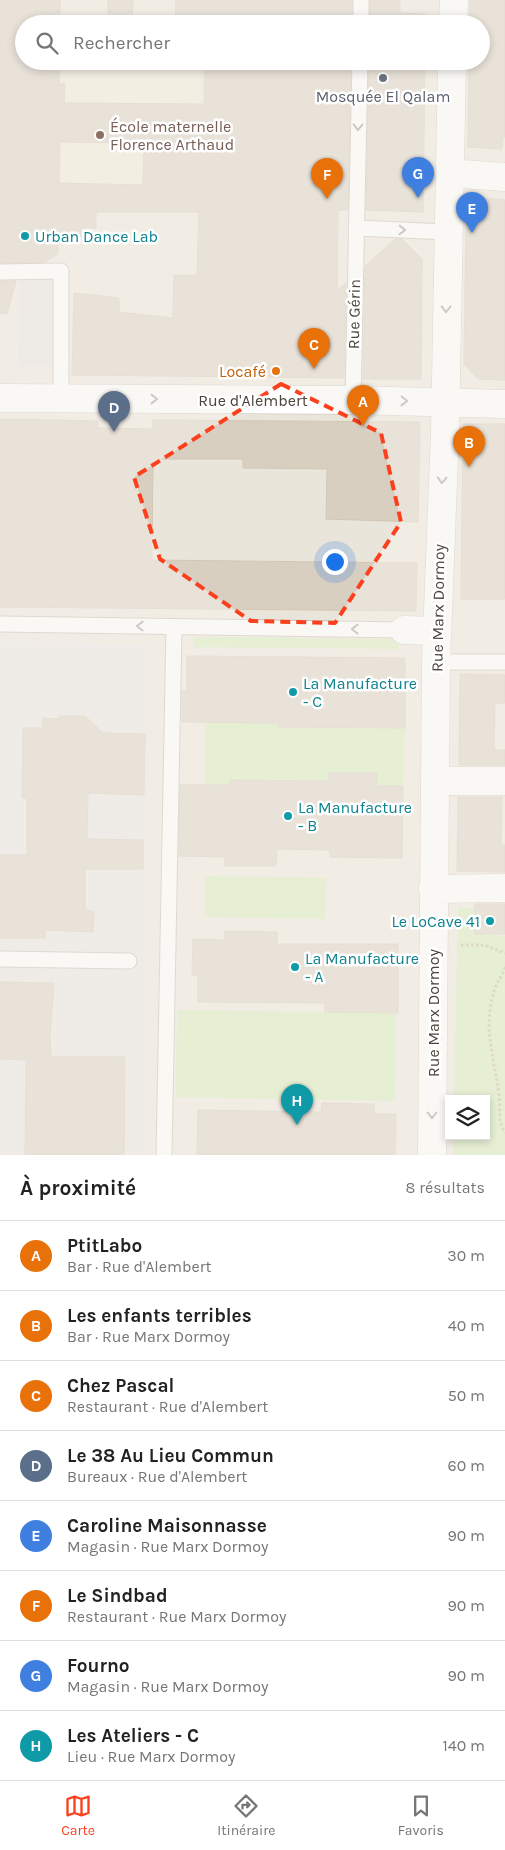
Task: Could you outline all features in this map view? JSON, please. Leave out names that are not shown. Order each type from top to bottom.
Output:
[{"type":"street","points":[[453,15],[454,0]]},
{"type":"street","name":"Rue Marx Dormoy","points":[[432,1155],[433,889],[437,781],[436,662],[445,402],[452,70]]},
{"type":"street","points":[[449,173],[505,177]]},
{"type":"street","name":"Rue d'Alembert","points":[[0,398],[353,400],[505,404]]},
{"type":"street","points":[[404,630],[437,630]]},
{"type":"street","points":[[437,781],[505,782]]},
{"type":"street","points":[[433,889],[505,888]]},
{"type":"lane","points":[[361,0],[361,15]]},
{"type":"lane","name":"Rue Gérin","points":[[353,400],[360,70]]},
{"type":"lane","points":[[356,228],[447,232]]},
{"type":"lane","points":[[0,272],[61,271],[61,399]]},
{"type":"lane","points":[[0,624],[404,630]]},
{"type":"lane","points":[[164,1155],[174,626]]},
{"type":"lane","points":[[436,662],[505,662]]},
{"type":"lane","points":[[0,958],[129,961]]},
{"type":"path","points":[[433,944],[484,945],[505,953]]},
{"type":"path","points":[[505,967],[493,995],[488,1027],[500,1096],[500,1124],[505,1133]]},
{"type":"highlighted area","points":[[281,384],[381,433],[401,522],[335,623],[251,621],[160,559],[134,477]]},
{"type":"shaded area","points":[[0,0],[505,0],[505,1155],[0,1155]]},
{"type":"shaded area","name":"École maternelle Florence Arthaud","points":[[60,70],[200,70],[199,185],[59,184],[0,127],[59,95]]},
{"type":"shaded area","points":[[19,280],[56,281],[54,366],[18,366]]},
{"type":"shaded area","points":[[0,641],[147,644],[144,1155],[0,1155]]},
{"type":"green space","points":[[194,637],[399,639],[399,649],[194,647]]},
{"type":"green space","points":[[205,723],[277,723],[278,727],[405,728],[403,786],[377,786],[377,773],[329,773],[329,781],[230,780],[230,785],[205,785]]},
{"type":"green space","points":[[205,876],[326,878],[325,919],[205,917]]},
{"type":"green space","points":[[458,908],[475,908],[475,933],[505,936],[505,1155],[453,1155],[454,1140],[490,1140],[490,1095],[454,1095]]},
{"type":"green space","points":[[177,1010],[396,1013],[395,1101],[176,1097]]},
{"type":"building","points":[[0,0],[60,0],[60,15],[15,15],[15,70],[60,70],[59,84],[65,84],[64,103],[204,104],[205,70],[351,70],[348,210],[338,210],[337,291],[346,283],[344,378],[72,375],[74,293],[119,298],[119,312],[173,318],[174,275],[197,276],[199,212],[96,212],[96,228],[81,228],[81,237],[58,238],[58,254],[45,262],[0,263]],"holes":[[[60,142],[144,143],[143,185],[59,183]]]},
{"type":"building","points":[[108,0],[133,0],[132,15],[108,15]]},
{"type":"building","points":[[176,0],[352,0],[352,15],[175,15]]},
{"type":"building","points":[[370,0],[400,0],[400,13],[425,14],[425,15],[370,15]]},
{"type":"building","points":[[470,0],[505,0],[505,137],[503,137],[502,149],[468,147],[469,70],[490,70],[490,15],[470,15]]},
{"type":"building","points":[[369,70],[425,70],[423,212],[366,210]]},
{"type":"building","points":[[482,198],[505,200],[505,380],[478,379],[464,364],[466,212]]},
{"type":"building","points":[[395,239],[402,239],[422,259],[421,379],[363,379],[365,266]]},
{"type":"building","points":[[0,281],[16,281],[7,314],[0,313]]},
{"type":"building","points":[[0,419],[98,421],[98,428],[153,429],[153,420],[420,422],[418,522],[326,519],[327,469],[243,468],[243,459],[153,459],[152,560],[417,563],[416,611],[0,607]]},
{"type":"building","points":[[463,424],[505,424],[505,599],[461,599]]},
{"type":"building","name":"La Manufacture - C","points":[[187,656],[405,658],[405,728],[278,727],[277,723],[182,722],[182,691],[187,691]]},
{"type":"building","points":[[460,674],[505,675],[505,703],[495,703],[494,750],[505,750],[505,765],[459,765]]},
{"type":"building","points":[[59,716],[85,716],[103,733],[145,734],[144,795],[88,793],[87,839],[143,840],[143,869],[85,869],[85,909],[94,912],[93,932],[45,930],[45,938],[0,938],[0,855],[27,855],[27,798],[22,798],[23,728],[43,728],[43,718],[60,719]]},
{"type":"building","name":"La Manufacture - B","points":[[329,773],[377,773],[377,786],[403,786],[402,858],[330,857],[330,850],[277,849],[276,866],[225,866],[225,857],[179,856],[180,785],[230,785],[230,780],[329,781]]},
{"type":"building","points":[[458,797],[502,797],[501,845],[505,845],[505,872],[457,871]]},
{"type":"building","name":"Le LoCave 41","points":[[475,904],[505,904],[505,934],[475,934]]},
{"type":"building","name":"La Manufacture - A","points":[[225,931],[277,932],[277,944],[398,944],[398,1013],[325,1012],[325,1003],[198,1002],[198,975],[192,975],[193,939],[225,940]]},
{"type":"building","points":[[0,982],[54,983],[50,1037],[51,1057],[125,1057],[124,1155],[25,1155],[26,1060],[0,1059]]},
{"type":"building","points":[[322,1103],[374,1104],[374,1114],[396,1114],[395,1155],[197,1155],[198,1110],[321,1112]]},
{"type":"place","name":"Mosquée El Qalam","points":[[383,78]]},
{"type":"place","name":"École maternelle Florence Arthaud","points":[[100,135]]},
{"type":"place","name":"Fourno","points":[[418,198]]},
{"type":"place","name":"Le Sindbad","points":[[327,199]]},
{"type":"place","name":"Caroline Maisonnasse","points":[[472,233]]},
{"type":"place","name":"Urban Dance Lab","points":[[25,236]]},
{"type":"place","name":"Chez Pascal","points":[[314,369]]},
{"type":"place","name":"Locafé","points":[[276,371]]},
{"type":"place","name":"PtitLabo","points":[[363,426]]},
{"type":"place","name":"Le 38 Au Lieu Commun","points":[[114,432]]},
{"type":"place","name":"Les enfants terribles","points":[[469,467]]},
{"type":"place","name":"La Manufacture - C","points":[[293,692]]},
{"type":"place","name":"La Manufacture - B","points":[[288,816]]},
{"type":"place","name":"Le LoCave 41","points":[[490,921]]},
{"type":"place","name":"La Manufacture - A","points":[[295,967]]},
{"type":"place","name":"Les Ateliers - C","points":[[297,1125]]}]
